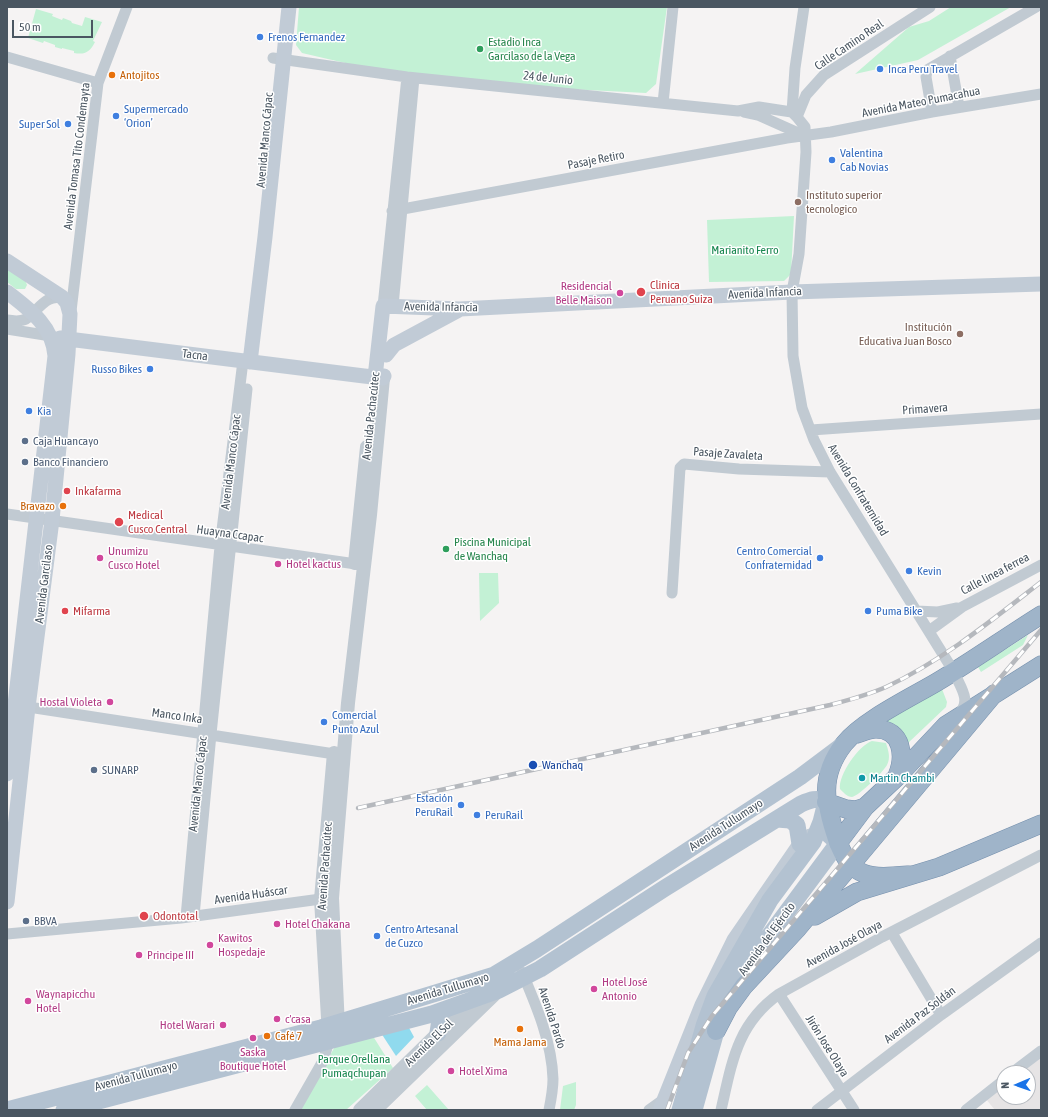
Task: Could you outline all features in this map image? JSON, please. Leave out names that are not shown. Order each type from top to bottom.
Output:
[{"type":"highway","name":"Avenida Tullumayo","points":[[849,740],[874,720],[954,672],[1041,615]]},
{"type":"highway","points":[[823,800],[846,809],[856,810],[864,807],[897,777],[946,725],[959,715],[1041,665]]},
{"type":"highway","points":[[716,1031],[728,1008],[744,986],[798,928],[852,866],[994,694]]},
{"type":"highway","points":[[897,777],[903,756],[901,746],[894,736],[884,730],[878,729],[849,740],[836,757],[826,783],[823,800],[838,843],[852,866],[866,875],[877,877],[909,875]]},
{"type":"highway","name":"Avenida del Ejército","points":[[838,843],[864,807]]},
{"type":"highway","points":[[798,928],[822,911],[857,892],[939,867],[1041,824]]},
{"type":"main road","name":"Avenida Manco Cápac","points":[[246,362],[278,58],[280,7]]},
{"type":"main road","name":"Avenida Manco Cápac","points":[[278,58],[289,7]]},
{"type":"main road","points":[[7,260],[64,299]]},
{"type":"main road","name":"Avenida Infancia","points":[[388,306],[460,309],[792,292],[1041,284]]},
{"type":"main road","points":[[7,292],[33,313],[49,332]]},
{"type":"main road","name":"Avenida Garcilaso","points":[[7,774],[22,706],[52,520],[69,340],[70,314],[64,299]]},
{"type":"main road","name":"Avenida Pachacútec","points":[[379,377],[386,355],[388,306]]},
{"type":"main road","name":"Avenida Pachacútec","points":[[379,377],[388,306]]},
{"type":"main road","points":[[386,355],[394,345],[460,309]]},
{"type":"main road","name":"Tacna","points":[[49,332],[69,340],[379,377]]},
{"type":"main road","name":"Avenida Garcilaso","points":[[7,902],[36,518],[55,356],[49,332]]},
{"type":"main road","name":"Avenida Tullumayo","points":[[7,1110],[332,1030],[432,1014],[473,999],[496,982],[517,961],[800,777],[849,740]]},
{"type":"main road","name":"Avenida Tullumayo","points":[[64,1110],[496,982],[524,977],[540,969],[777,818],[810,800],[823,800]]},
{"type":"main road","name":"Avenida del Ejército","points":[[680,1110],[704,1026],[715,996],[770,900],[812,842],[818,831],[823,800]]},
{"type":"main road","points":[[777,818],[790,820],[797,825],[800,844]]},
{"type":"main road","points":[[818,831],[827,833],[838,843]]},
{"type":"main road","name":"Avenida del Ejército","points":[[662,1105],[702,1006],[730,947],[761,898],[800,844],[818,831]]},
{"type":"main road","name":"Avenida del Ejército","points":[[694,1110],[716,1031],[727,1002],[743,971],[838,843]]},
{"type":"main road","points":[[751,934],[761,898]]},
{"type":"main road","points":[[432,1014],[440,1018],[438,1033]]},
{"type":"street","name":"Avenida Tomasa Tito Condemayta","points":[[70,314],[98,83],[127,7]]},
{"type":"street","points":[[663,103],[673,7]]},
{"type":"street","points":[[738,111],[758,115],[805,136],[805,127],[795,115],[795,68],[804,7]]},
{"type":"street","name":"Calle Camino Real","points":[[795,115],[806,95],[824,75],[930,7]]},
{"type":"street","points":[[932,112],[927,70],[1036,7]]},
{"type":"street","points":[[7,56],[98,83]]},
{"type":"street","points":[[950,56],[958,107]]},
{"type":"street","name":"24 de Junio","points":[[278,58],[411,78],[738,111],[759,107],[795,115]]},
{"type":"street","name":"Avenida Pachacútec","points":[[388,306],[411,78]]},
{"type":"street","name":"Avenida Mateo Pumacahua","points":[[805,136],[958,107],[1041,94]]},
{"type":"street","name":"Pasaje Retiro","points":[[397,210],[805,136]]},
{"type":"street","name":"Avenida Confraternidad","points":[[805,136],[806,152],[799,254],[792,292],[795,371],[802,408],[830,472],[954,672],[966,700],[965,707],[959,715]]},
{"type":"street","points":[[7,320],[17,322],[26,319],[51,298],[60,297],[64,299]]},
{"type":"street","name":"Tacna","points":[[7,329],[49,332]]},
{"type":"street","name":"Avenida Manco Cápac","points":[[190,916],[225,546],[246,362]]},
{"type":"street","name":"Avenida Pachacútec","points":[[332,1030],[326,898],[339,755],[379,377]]},
{"type":"street","name":"Primavera","points":[[811,430],[1041,414]]},
{"type":"street","name":"Pasaje Zavaleta","points":[[672,593],[680,468],[684,464],[740,469],[830,472]]},
{"type":"street","name":"Huayna Ccapac","points":[[7,514],[359,564]]},
{"type":"street","name":"Calle linea ferrea","points":[[962,607],[1041,564]]},
{"type":"street","points":[[916,611],[938,612],[962,607]]},
{"type":"street","points":[[929,632],[962,607]]},
{"type":"street","name":"Manco Inka","points":[[22,706],[207,733],[339,755]]},
{"type":"street","name":"Avenida José Olaya","points":[[721,1110],[732,1062],[745,1028],[764,1005],[779,994],[1041,855]]},
{"type":"street","name":"Avenida Pachacútec","points":[[326,898],[336,977],[332,1030]]},
{"type":"street","name":"Avenida Huáscar","points":[[7,934],[190,916],[326,898]]},
{"type":"street","points":[[892,933],[941,1015]]},
{"type":"street","name":"Avenida Paz Soldán","points":[[817,1110],[941,1015],[1041,943]]},
{"type":"street","name":"Avenida Pardo","points":[[517,961],[531,993],[551,1056],[553,1080],[549,1110]]},
{"type":"street","name":"Avenida El Sol","points":[[375,1110],[496,982]]},
{"type":"street","name":"Jirón Jose Olaya","points":[[779,994],[840,1091],[854,1110]]},
{"type":"street","name":"Avenida El Sol","points":[[360,1110],[473,999]]},
{"type":"street","points":[[295,1110],[323,1061],[332,1030]]},
{"type":"street","points":[[1022,1065],[1041,1050]]},
{"type":"street","points":[[966,1110],[996,1086]]},
{"type":"street","points":[[649,1110],[662,1105]]},
{"type":"shaded area","points":[[1041,1053],[1041,1110],[995,1110],[985,1098],[996,1089],[996,1105],[1036,1105],[1036,1065],[1026,1065]]},
{"type":"green space","name":"Estadio Inca Garcilaso de la Vega","points":[[299,7],[667,7],[656,84],[646,93],[489,85],[384,72],[302,53],[296,45]]},
{"type":"green space","points":[[951,7],[1011,7],[918,60],[855,74],[909,27],[929,21]]},
{"type":"green space","points":[[36,9],[53,14],[52,16],[62,20],[63,18],[82,26],[85,17],[102,22],[93,41],[95,42],[87,52],[78,54],[74,53],[74,51],[55,47],[55,45],[44,41],[43,43],[28,38]]},
{"type":"green space","name":"Marianito Ferro","points":[[794,216],[791,274],[784,281],[709,282],[707,220]]},
{"type":"green space","points":[[7,267],[25,280],[27,285],[25,289],[16,289],[7,282]]},
{"type":"green space","points":[[479,573],[498,573],[499,603],[480,621]]},
{"type":"green space","points":[[1028,635],[1023,645],[981,672],[978,667]]},
{"type":"green space","points":[[942,689],[947,702],[946,707],[907,744],[901,730],[898,727],[891,723],[880,721]]},
{"type":"green space","points":[[872,741],[886,743],[889,756],[887,765],[865,788],[855,796],[848,796],[840,789],[842,776],[850,761],[861,748]]},
{"type":"green space","name":"Parque Orellana Pumaqchupan","points":[[371,1033],[393,1068],[346,1110],[299,1110],[337,1043]]},
{"type":"green space","points":[[576,1082],[576,1105],[574,1110],[560,1110],[563,1086]]},
{"type":"green space","points":[[427,1085],[449,1110],[427,1110],[415,1096]]},
{"type":"water","points":[[408,1026],[414,1037],[396,1056],[381,1033]]},
{"type":"railway","points":[[358,808],[830,705],[865,695],[907,677],[927,665],[966,639],[1041,582]]},
{"type":"railway","points":[[667,1110],[688,1053],[712,1016],[1041,630]]},
{"type":"place","name":"Frenos Fernandez","points":[[260,37]]},
{"type":"place","name":"Estadio Inca Garcilaso de la Vega","points":[[480,49]]},
{"type":"place","name":"Inca Peru Travel","points":[[880,69]]},
{"type":"place","name":"Antojitos","points":[[112,75]]},
{"type":"place","name":"Supermercado ‘Orion’","points":[[116,116]]},
{"type":"place","name":"Super Sol","points":[[68,124]]},
{"type":"place","name":"Valentina Cab Novias","points":[[832,160]]},
{"type":"place","name":"Instituto superior tecnologico","points":[[798,202]]},
{"type":"place","name":"Clinica Peruano Suiza","points":[[641,292]]},
{"type":"place","name":"Residencial Belle Maison","points":[[620,293]]},
{"type":"place","name":"Institución Educativa Juan Bosco","points":[[960,334]]},
{"type":"place","name":"Russo Bikes","points":[[150,369]]},
{"type":"place","name":"Kia","points":[[29,411]]},
{"type":"place","name":"Caja Huancayo","points":[[25,441]]},
{"type":"place","name":"Banco Financiero","points":[[25,462]]},
{"type":"place","name":"Inkafarma","points":[[67,491]]},
{"type":"place","name":"Bravazo","points":[[63,506]]},
{"type":"place","name":"Medical Cusco Central","points":[[119,522]]},
{"type":"place","name":"Piscina Municipal de Wanchaq","points":[[446,549]]},
{"type":"place","name":"Unumizu Cusco Hotel","points":[[100,558]]},
{"type":"place","name":"Centro Comercial Confraternidad","points":[[820,558]]},
{"type":"place","name":"Hotel kactus","points":[[278,564]]},
{"type":"place","name":"Kevin","points":[[909,571]]},
{"type":"place","name":"Mifarma","points":[[65,611]]},
{"type":"place","name":"Puma Bike","points":[[868,611]]},
{"type":"place","name":"Hostal Violeta","points":[[110,702]]},
{"type":"place","name":"Comercial Punto Azul","points":[[324,722]]},
{"type":"place","name":"Wanchaq","points":[[533,765]]},
{"type":"place","name":"SUNARP","points":[[94,770]]},
{"type":"place","name":"Martin Chambi","points":[[862,778]]},
{"type":"place","name":"Estación PeruRail","points":[[461,805]]},
{"type":"place","name":"PeruRail","points":[[477,815]]},
{"type":"place","name":"Odontotal","points":[[144,916]]},
{"type":"place","name":"BBVA","points":[[26,921]]},
{"type":"place","name":"Hotel Chakana","points":[[277,924]]},
{"type":"place","name":"Centro Artesanal de Cuzco","points":[[377,936]]},
{"type":"place","name":"Kawitos Hospedaje","points":[[210,945]]},
{"type":"place","name":"Principe III","points":[[139,955]]},
{"type":"place","name":"Hotel José Antonio","points":[[594,989]]},
{"type":"place","name":"Waynapicchu Hotel","points":[[28,1001]]},
{"type":"place","name":"c'casa","points":[[277,1019]]},
{"type":"place","name":"Hotel Warari","points":[[223,1025]]},
{"type":"place","name":"Mama Jama","points":[[520,1029]]},
{"type":"place","name":"Café 7","points":[[267,1036]]},
{"type":"place","name":"Saska Boutique Hotel","points":[[253,1038]]},
{"type":"place","name":"Hotel Xima","points":[[451,1071]]}]
